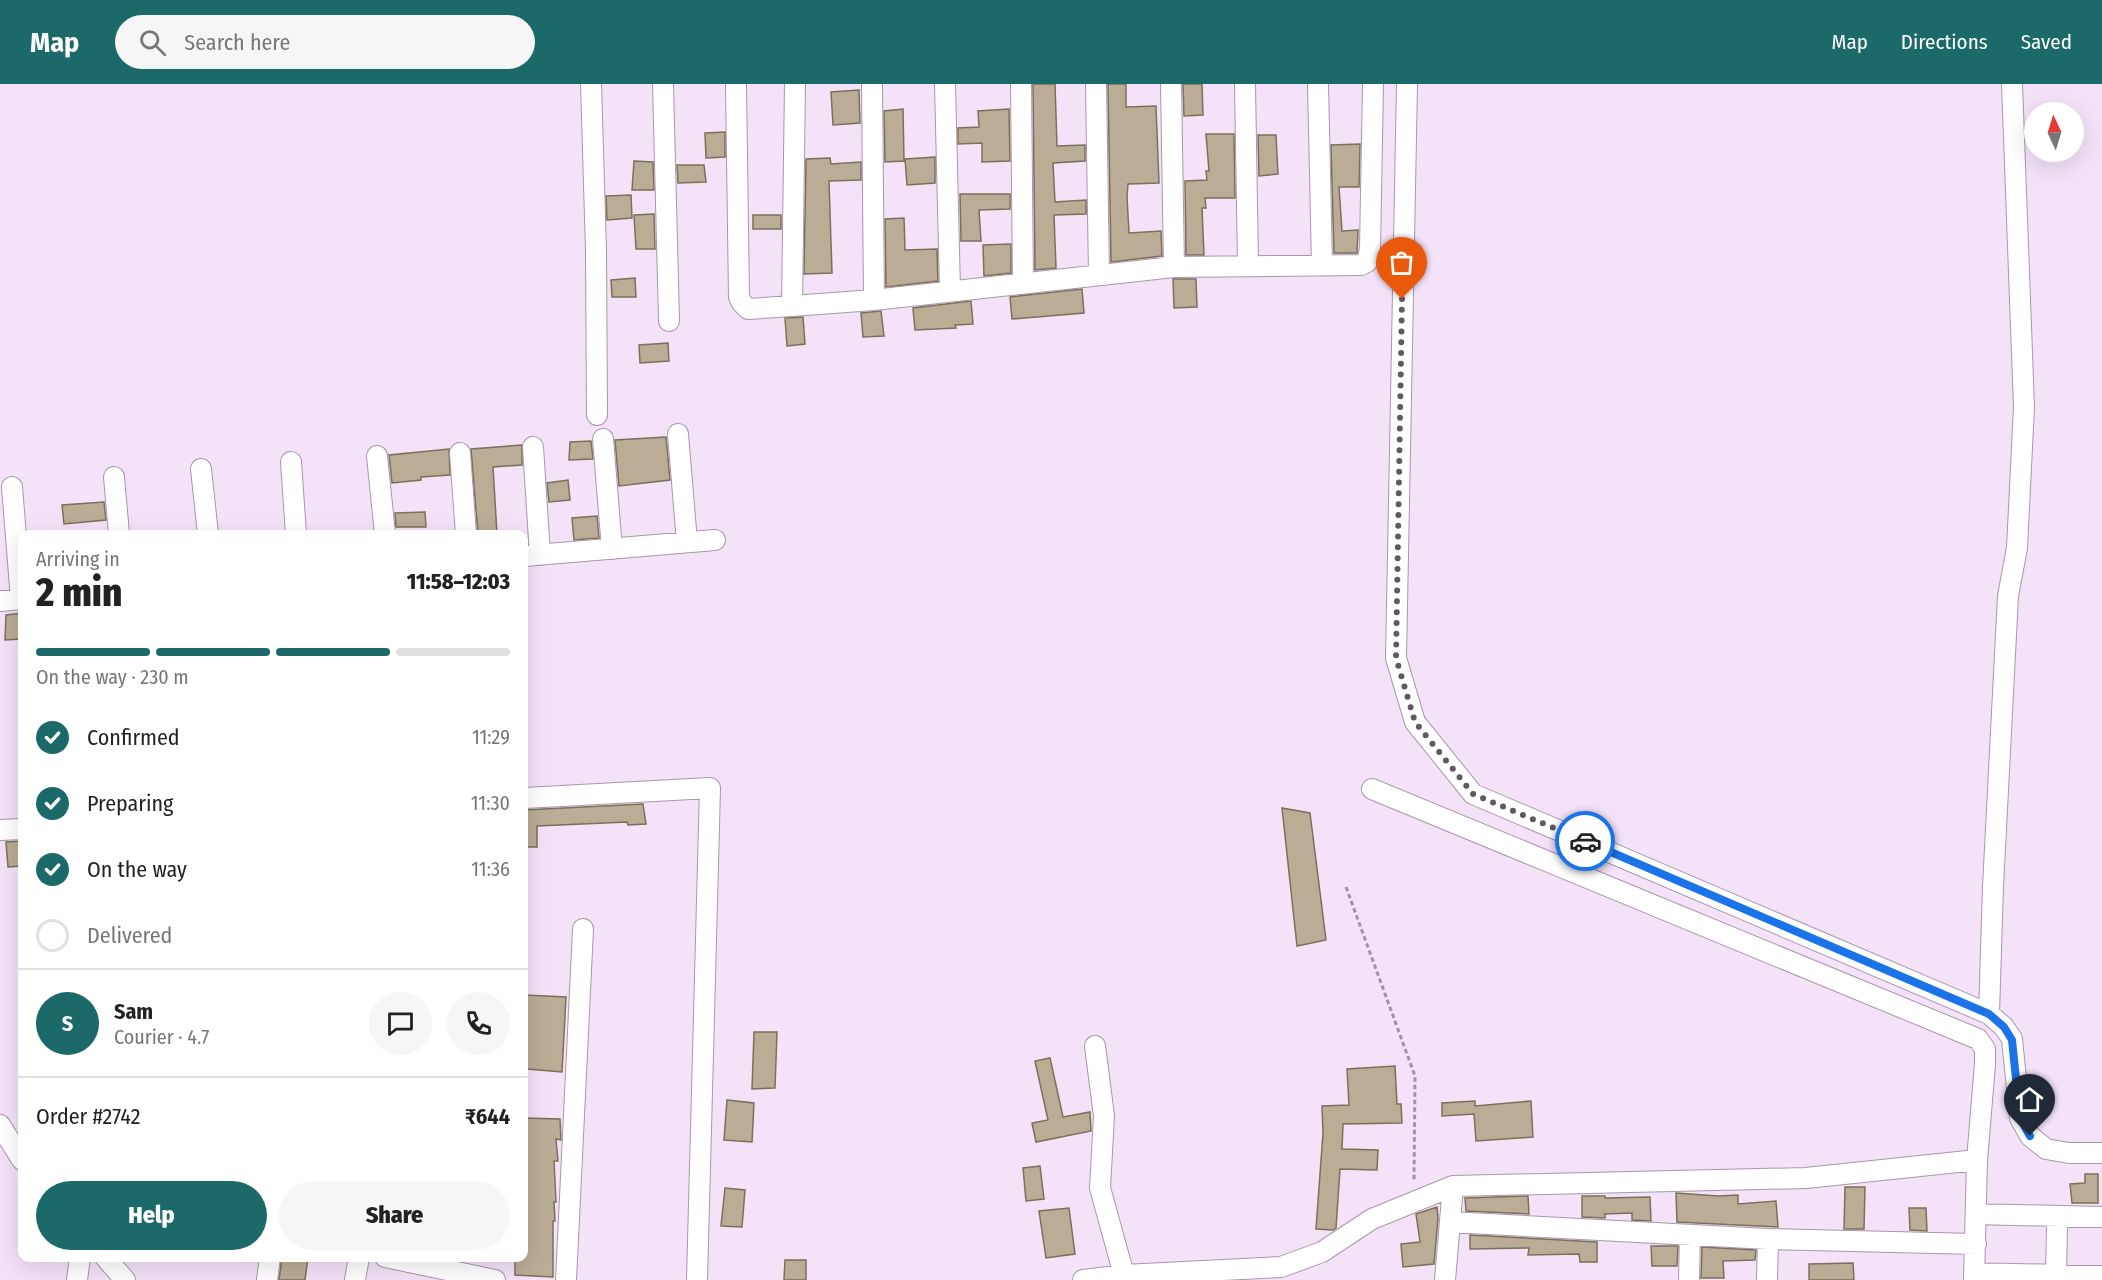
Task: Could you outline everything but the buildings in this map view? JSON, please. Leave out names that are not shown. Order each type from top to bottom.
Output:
[{"type":"street","points":[[591,84],[596,250],[597,416]]},
{"type":"street","points":[[663,84],[669,321]]},
{"type":"street","points":[[736,84],[739,297],[748,309],[874,300],[1174,267],[1360,265],[1367,262],[1370,257],[1372,84]]},
{"type":"street","points":[[792,306],[795,84]]},
{"type":"street","points":[[872,84],[874,300]]},
{"type":"street","points":[[945,84],[950,291]]},
{"type":"street","points":[[1020,84],[1023,284]]},
{"type":"street","points":[[1096,84],[1099,275]]},
{"type":"street","points":[[1171,84],[1174,267]]},
{"type":"street","points":[[1245,84],[1248,266]]},
{"type":"street","points":[[1318,84],[1322,265]]},
{"type":"street","points":[[1407,84],[1396,658],[1415,722],[1473,794],[1989,1014],[2004,1027],[2012,1040],[2020,1118],[2030,1136],[2046,1149],[2069,1153],[2102,1153]]},
{"type":"street","points":[[1989,1014],[2008,596],[2017,548],[2024,407],[2012,84]]},
{"type":"street","points":[[678,434],[687,542]]},
{"type":"street","points":[[603,439],[612,549]]},
{"type":"street","points":[[533,447],[532,555],[715,540]]},
{"type":"street","points":[[460,453],[466,530]]},
{"type":"street","points":[[377,456],[385,530]]},
{"type":"street","points":[[291,462],[296,530]]},
{"type":"street","points":[[201,469],[208,530]]},
{"type":"street","points":[[114,477],[119,530]]},
{"type":"street","points":[[12,486],[18,554]]},
{"type":"street","points":[[0,601],[18,599]]},
{"type":"street","points":[[528,798],[710,788],[697,1280]]},
{"type":"street","points":[[1372,789],[1978,1039],[1985,1049],[1985,1064],[1977,1160],[1974,1277],[2102,1275]]},
{"type":"street","points":[[0,830],[18,829]]},
{"type":"street","points":[[566,1280],[583,929]]},
{"type":"street","points":[[1095,1046],[1104,1116],[1100,1188],[1124,1275]]},
{"type":"street","points":[[0,1125],[18,1154]]},
{"type":"street","points":[[1083,1280],[1124,1275],[1281,1267],[1322,1252],[1372,1219],[1453,1186],[1806,1178],[1977,1160]]},
{"type":"street","points":[[1445,1280],[1453,1186]]},
{"type":"street","points":[[1977,1214],[2102,1217]]},
{"type":"street","points":[[1450,1222],[1768,1239],[1976,1244]]},
{"type":"street","points":[[2056,1277],[2057,1225]]},
{"type":"street","points":[[1689,1280],[1690,1235]]},
{"type":"street","points":[[1767,1280],[1768,1239]]},
{"type":"street","points":[[77,1280],[79,1262]]},
{"type":"street","points":[[109,1262],[125,1280]]},
{"type":"street","points":[[267,1280],[269,1262]]},
{"type":"street","points":[[356,1280],[358,1262]]},
{"type":"street","points":[[433,1262],[470,1266],[495,1280]]},
{"type":"path","points":[[1346,887],[1415,1076],[1413,1202]]},
{"type":"way so far","points":[[1402,299],[1396,658],[1415,722],[1473,794],[1585,841]]},
{"type":"route","points":[[1585,841],[1989,1014],[2004,1027],[2012,1040],[2020,1118],[2030,1136]]}]
